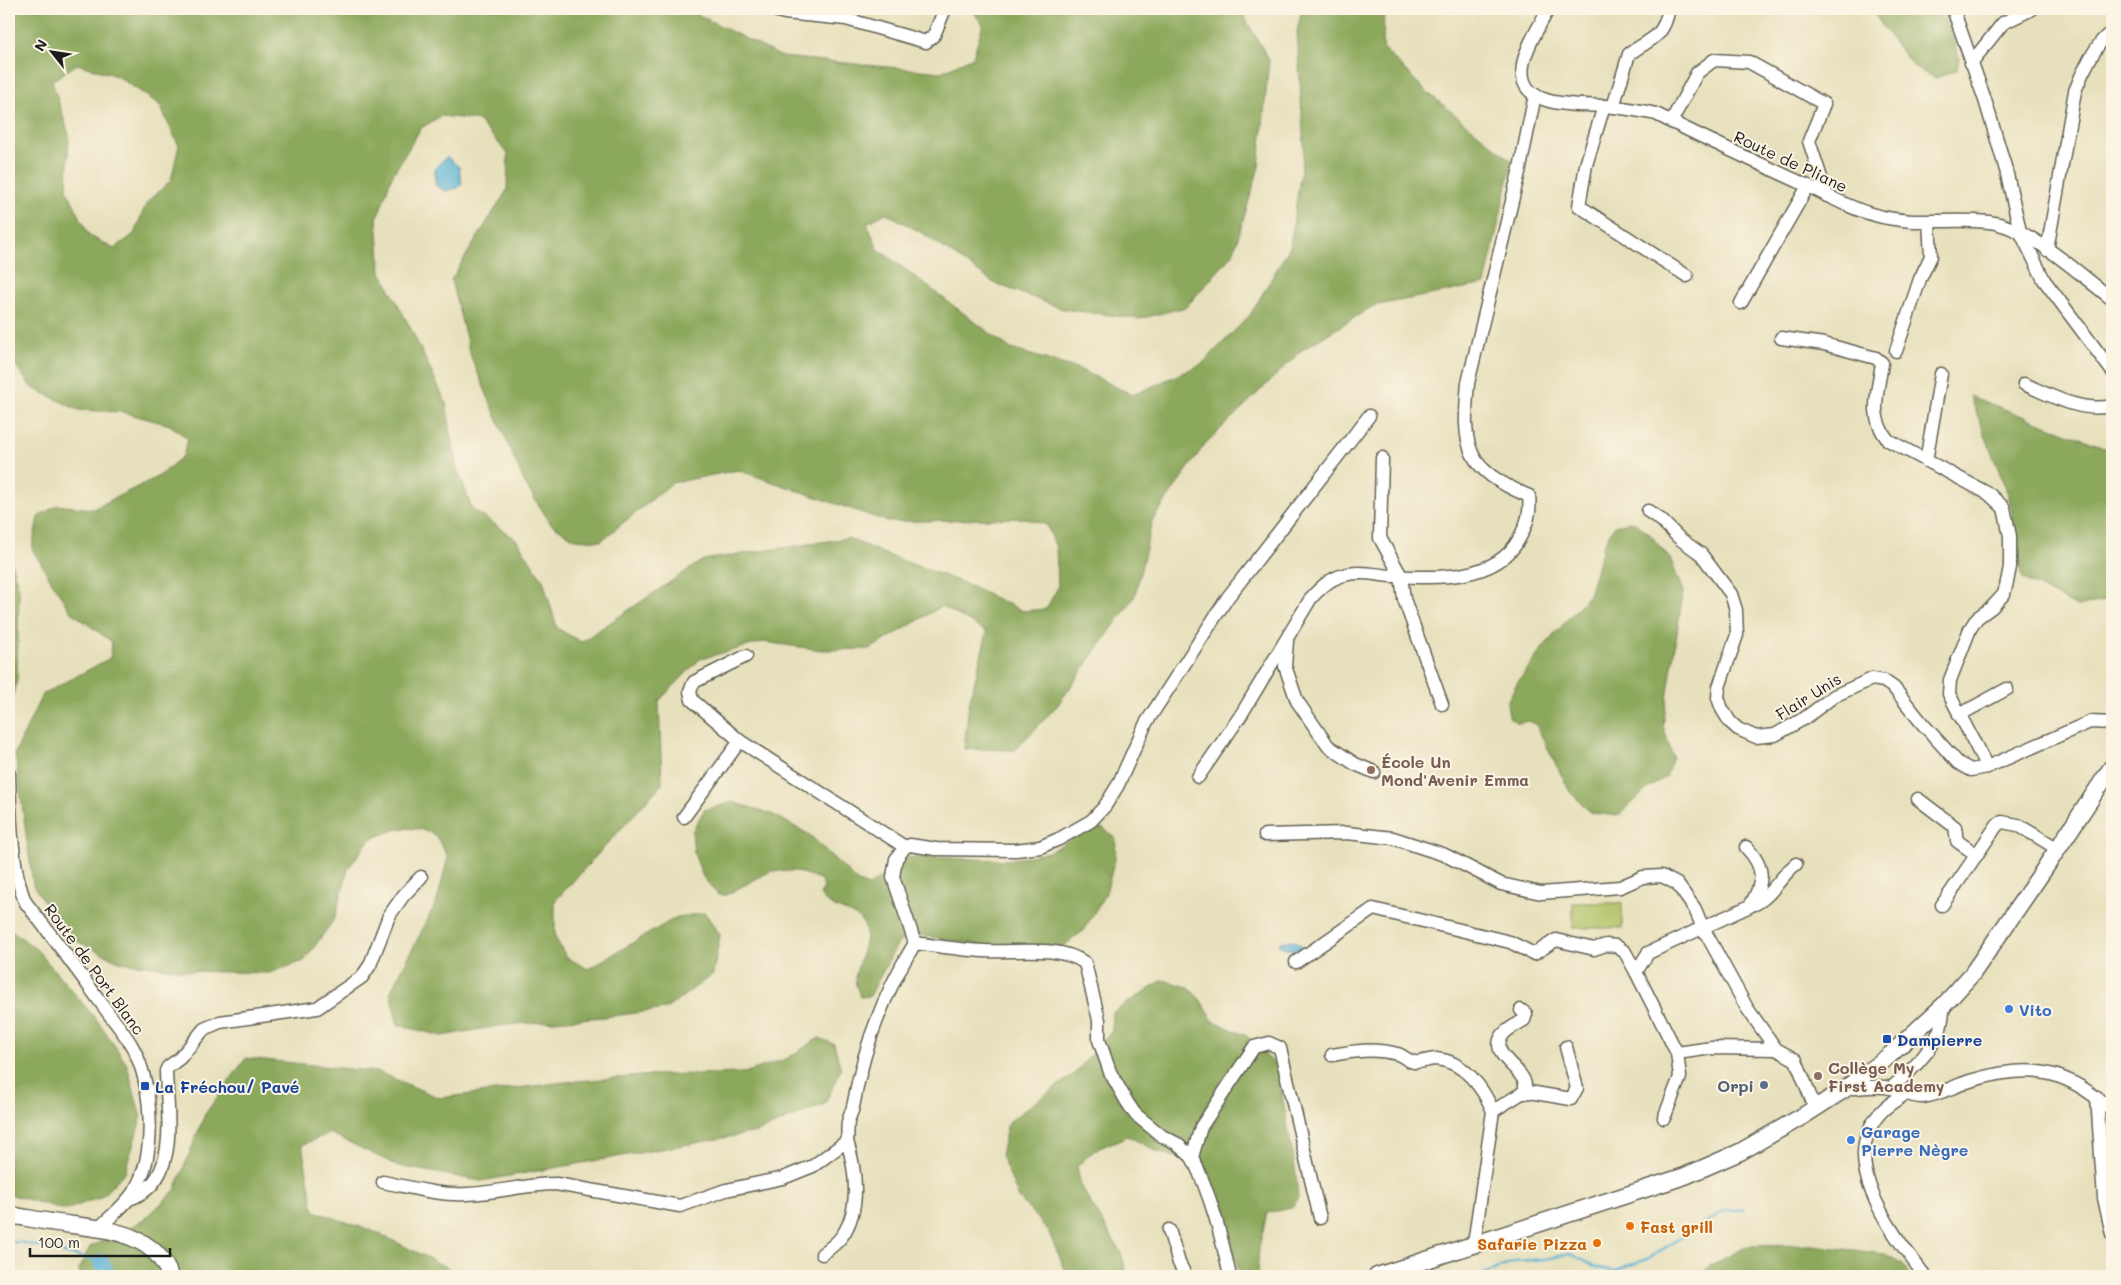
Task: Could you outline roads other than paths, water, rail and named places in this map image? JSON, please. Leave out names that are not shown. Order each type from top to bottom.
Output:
[{"type":"main road","points":[[1377,1276],[1685,1176],[1740,1152],[1845,1088],[1890,1055],[1944,1005],[1972,974],[2111,770]]},
{"type":"main road","points":[[9,1215],[100,1227],[125,1234],[147,1246],[159,1256],[168,1268],[170,1276]]},
{"type":"street","points":[[770,9],[785,13],[846,19],[926,42],[934,34],[945,9]]},
{"type":"street","points":[[1198,777],[1241,715],[1311,598],[1332,579],[1357,572],[1432,577],[1469,573],[1500,563],[1514,550],[1523,532],[1531,510],[1529,496],[1503,485],[1476,462],[1467,442],[1465,416],[1468,383],[1520,168],[1535,95],[1524,78],[1523,64],[1548,9]]},
{"type":"street","points":[[1669,9],[1665,24],[1659,35],[1629,54],[1586,165],[1579,206],[1687,276]]},
{"type":"street","points":[[1953,9],[1985,100],[2006,170],[2020,232],[2048,286],[2112,371]]},
{"type":"street","points":[[1971,63],[2002,23],[2032,9]]},
{"type":"street","points":[[2047,250],[2075,91],[2080,76],[2103,40],[2112,32]]},
{"type":"street","points":[[1671,122],[1697,73],[1714,60],[1749,62],[1824,104],[1809,141],[1827,196]]},
{"type":"street","name":"Route de Pliane","points":[[1535,95],[1546,101],[1570,105],[1608,106],[1642,110],[1827,196],[1877,216],[1929,222],[1987,222],[2020,232],[2112,299]]},
{"type":"street","points":[[1741,303],[1808,186]]},
{"type":"street","points":[[1896,351],[1920,279],[1931,256],[1929,222]]},
{"type":"street","points":[[1781,338],[1851,351],[1876,358],[1882,363],[1875,411],[1879,429],[1888,440],[1988,494],[2004,508],[2010,536],[2010,567],[2004,594],[1992,607],[1977,618],[1970,629],[1950,680],[1949,694],[1987,767]]},
{"type":"street","points":[[1926,461],[1941,374]]},
{"type":"street","points":[[2024,384],[2063,401],[2093,409],[2112,406]]},
{"type":"street","points":[[916,944],[893,877],[896,859],[904,847],[910,845],[936,849],[1016,850],[1040,847],[1059,840],[1091,821],[1105,806],[1118,785],[1146,723],[1228,596],[1369,416]]},
{"type":"street","points":[[1382,458],[1380,538],[1401,576],[1404,600],[1442,704]]},
{"type":"street","name":"Flair Unis","points":[[1648,512],[1661,520],[1680,539],[1701,554],[1731,594],[1736,610],[1737,635],[1719,687],[1718,698],[1730,722],[1738,729],[1756,737],[1775,735],[1805,718],[1834,696],[1872,679],[1884,681],[1894,688],[1921,722],[1958,763],[1971,770],[1987,767],[2090,722],[2112,724]]},
{"type":"street","points":[[1287,638],[1285,666],[1297,701],[1328,746],[1355,764],[1374,772]]},
{"type":"street","points":[[746,656],[694,682],[690,691],[692,700],[740,741],[904,847]]},
{"type":"street","points":[[1959,715],[2006,689]]},
{"type":"street","points":[[684,817],[740,741]]},
{"type":"street","name":"Route de Port Blanc","points":[[9,774],[16,868],[15,892],[26,903],[75,966],[132,1047],[142,1070],[147,1097],[148,1152],[144,1174],[136,1190],[100,1227]]},
{"type":"street","points":[[1918,799],[1950,822],[1955,827],[1957,841],[1977,855]]},
{"type":"street","points":[[1942,905],[2002,822],[2018,825],[2058,849]]},
{"type":"street","points":[[1265,835],[1347,833],[1393,838],[1445,855],[1501,884],[1541,893],[1620,887],[1643,877],[1662,876],[1677,884],[1695,909],[1702,926],[1747,1008],[1776,1049],[1796,1060],[1815,1108]]},
{"type":"street","points":[[1746,847],[1755,856],[1762,880],[1758,893],[1750,906]]},
{"type":"street","points":[[1636,972],[1648,952],[1702,926],[1760,902],[1780,878],[1796,864]]},
{"type":"street","points":[[128,1199],[143,1194],[156,1179],[163,1165],[168,1146],[166,1071],[168,1067],[180,1058],[204,1029],[220,1022],[316,1008],[362,977],[370,965],[389,916],[403,896],[422,877]]},
{"type":"street","points":[[1296,962],[1373,908],[1510,942],[1534,954],[1556,940],[1594,949],[1606,945],[1616,946],[1625,952],[1676,1054],[1680,1077],[1664,1118]]},
{"type":"street","points":[[822,1254],[842,1236],[852,1211],[855,1171],[847,1141],[848,1121],[852,1111],[859,1071],[883,1004],[905,959],[916,944]]},
{"type":"street","points":[[916,944],[984,952],[1050,952],[1078,957],[1085,963],[1099,1020],[1100,1040],[1110,1072],[1135,1114],[1162,1136],[1176,1143],[1192,1157],[1205,1183],[1230,1276]]},
{"type":"street","points":[[1892,1088],[1905,1076],[1936,1036],[1940,1028],[1944,1005]]},
{"type":"street","points":[[1520,1010],[1526,1014],[1524,1020],[1503,1034],[1499,1043],[1499,1050],[1522,1077],[1525,1084],[1524,1093]]},
{"type":"street","points":[[1192,1157],[1201,1127],[1254,1047],[1268,1043],[1280,1048],[1320,1218]]},
{"type":"street","points":[[1493,1111],[1524,1093],[1571,1099],[1577,1088],[1566,1047]]},
{"type":"street","points":[[1676,1054],[1712,1048],[1776,1049]]},
{"type":"street","points":[[1332,1055],[1362,1050],[1391,1052],[1415,1062],[1435,1059],[1448,1061],[1461,1069],[1486,1094],[1493,1111],[1474,1244]]},
{"type":"street","points":[[1845,1088],[1892,1088],[1904,1094],[1924,1097],[1969,1081],[2019,1070],[2050,1072],[2092,1092],[2112,1111]]},
{"type":"street","points":[[1904,1094],[1882,1110],[1868,1132],[1864,1155],[1867,1180],[1878,1208],[1897,1240],[1925,1276]]},
{"type":"street","points":[[2097,1097],[2104,1198],[2112,1234]]},
{"type":"street","points":[[383,1182],[435,1193],[466,1194],[539,1184],[556,1184],[680,1206],[726,1190],[782,1178],[813,1166],[847,1141]]},
{"type":"street","points":[[1169,1230],[1179,1263],[1186,1276]]},
{"type":"water","points":[[447,157],[459,167],[462,184],[458,188],[445,191],[436,186],[435,169]]},
{"type":"water","points":[[1293,940],[1301,945],[1300,950],[1286,949],[1279,945],[1280,942]]},
{"type":"waterway","points":[[1479,1276],[1516,1261],[1545,1259],[1571,1254],[1596,1267],[1614,1271],[1647,1259],[1724,1211],[1744,1209]]},
{"type":"waterway","points":[[9,1243],[20,1242],[101,1262]]},
{"type":"waterway","points":[[101,1262],[108,1276]]},
{"type":"place","name":"École Un Mond'Avenir Emma","points":[[1371,770]]},
{"type":"place","name":"Vito","points":[[2009,1009]]},
{"type":"place","name":"Dampierre","points":[[1887,1039]]},
{"type":"place","name":"Collège My First Academy","points":[[1818,1076]]},
{"type":"place","name":"Orpi","points":[[1764,1085]]},
{"type":"place","name":"La Fréchou/ Pavé","points":[[145,1086]]},
{"type":"place","name":"Garage Pierre Nègre","points":[[1851,1140]]},
{"type":"place","name":"Fast grill","points":[[1630,1226]]},
{"type":"place","name":"Safarie Pizza","points":[[1597,1243]]}]
